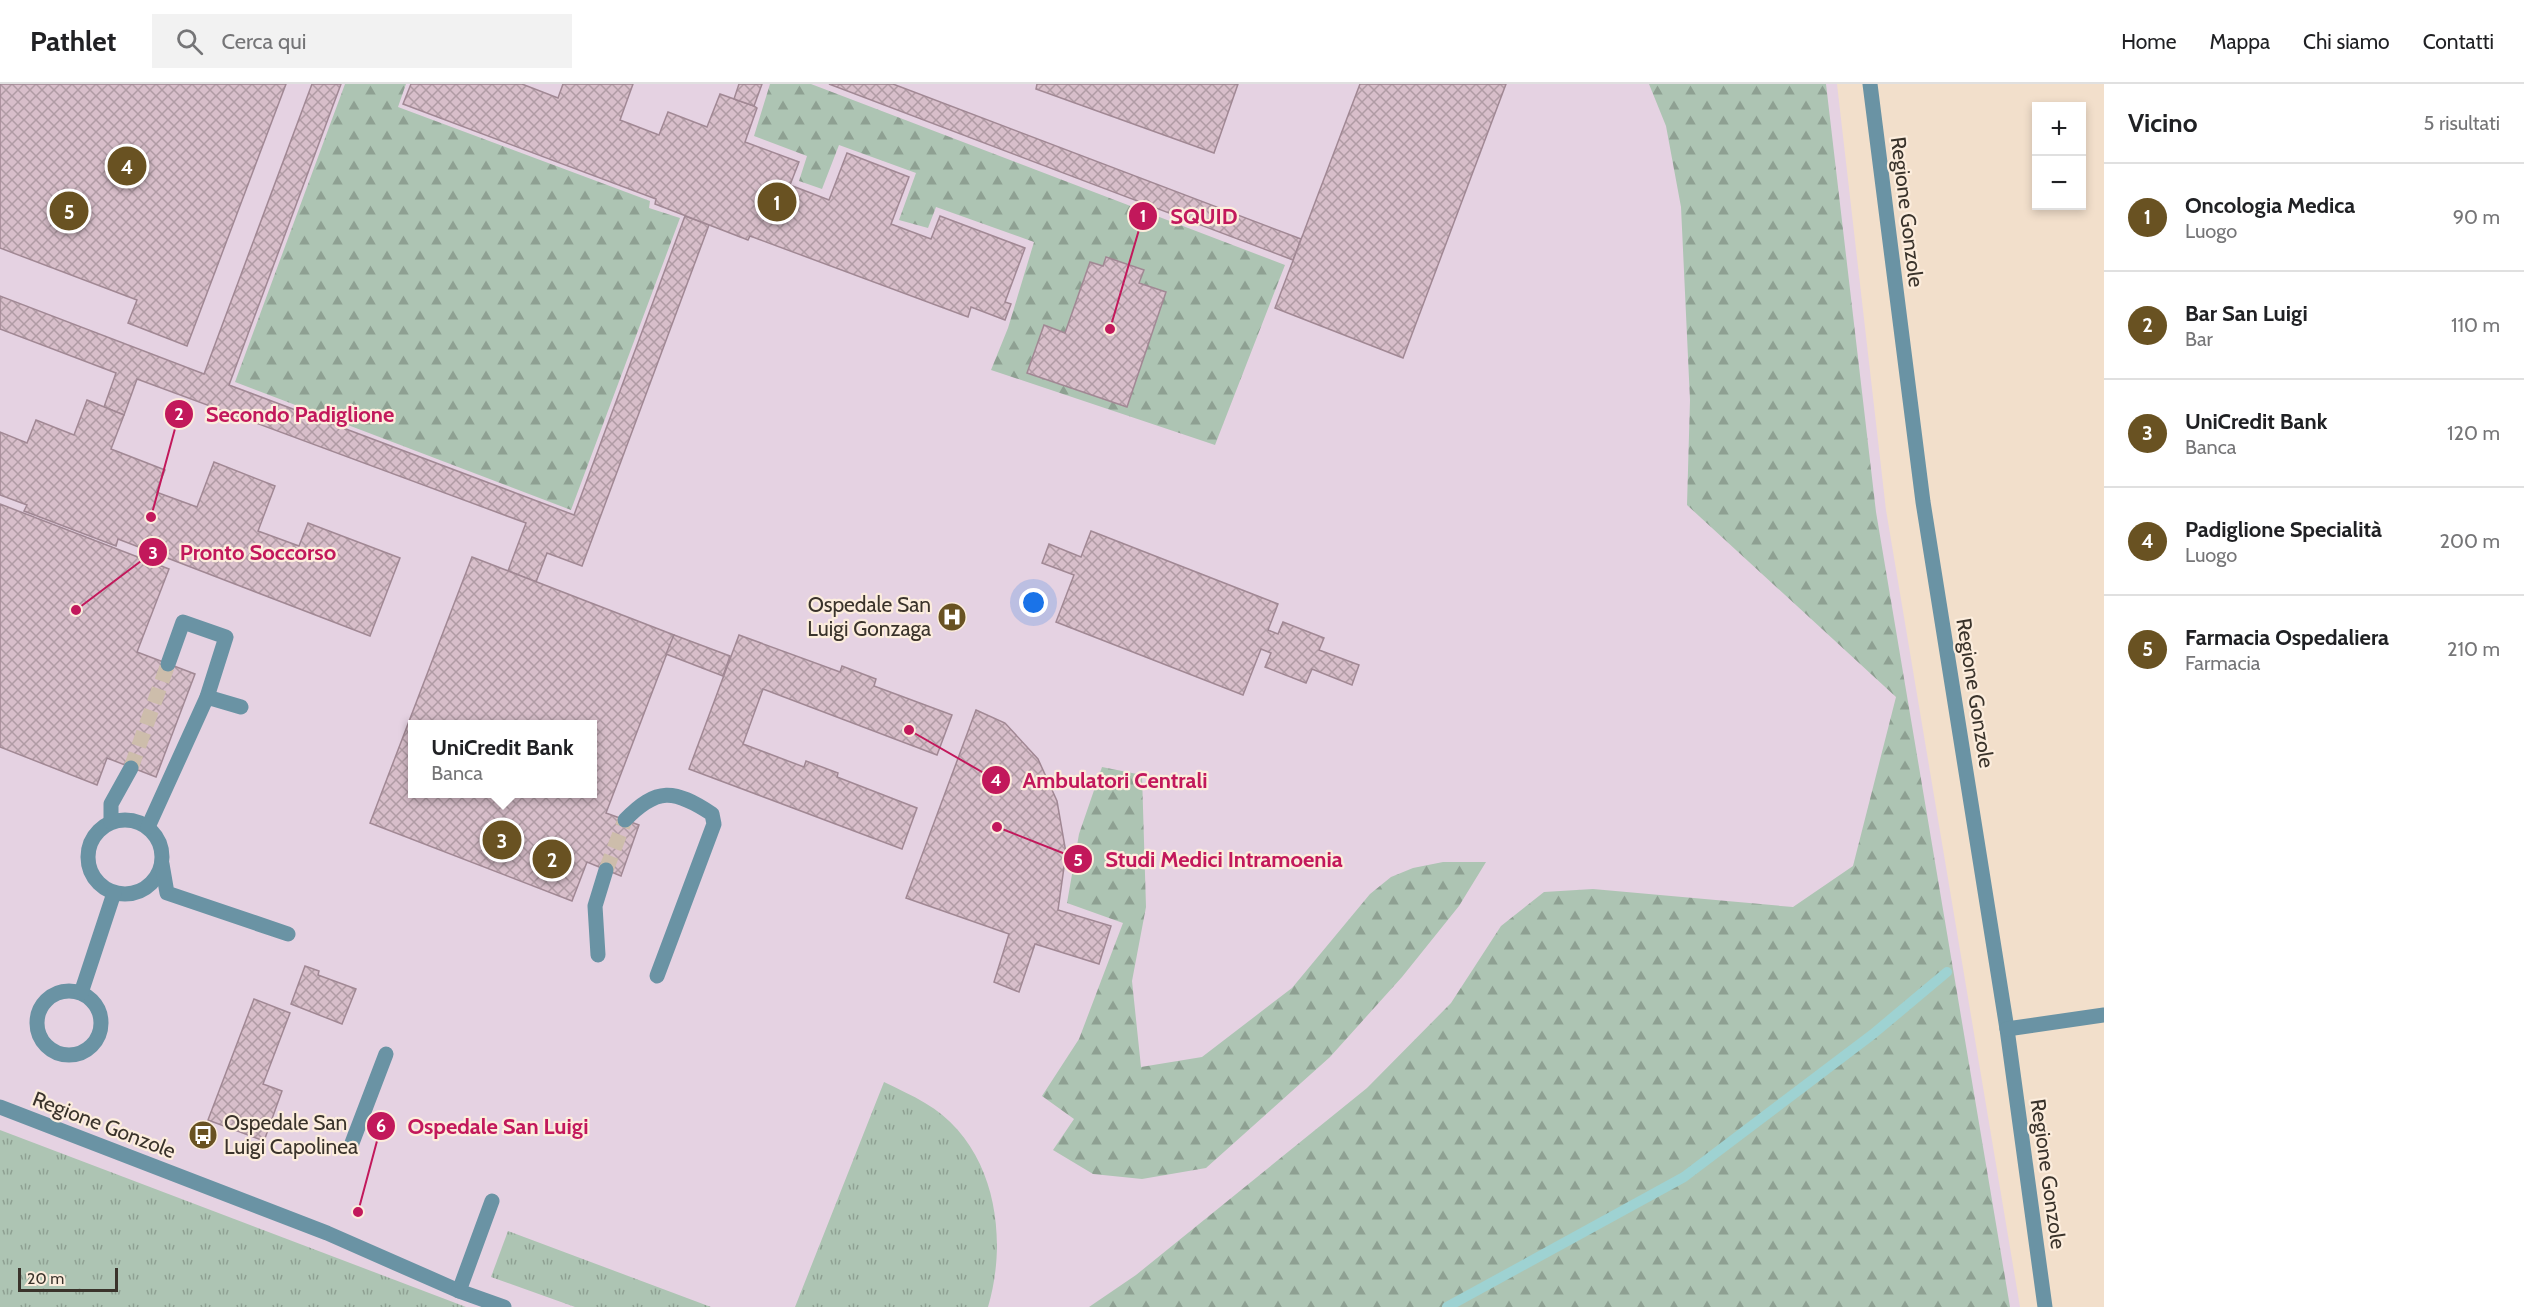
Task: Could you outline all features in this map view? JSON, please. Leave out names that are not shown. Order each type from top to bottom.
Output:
[{"type":"street","name":"Regione Gonzole","points":[[1870,84],[1923,502],[2007,1029],[2045,1307]]},
{"type":"street","points":[[148,827],[207,697],[226,637],[183,621],[168,664]]},
{"type":"street","points":[[207,697],[241,707]]},
{"type":"street","points":[[111,822],[111,804],[130,768]]},
{"type":"street","points":[[625,820],[643,802],[664,794],[692,801],[712,814],[714,824],[657,976]]},
{"type":"street","points":[[162,862],[153,882],[145,889],[135,894],[114,893],[93,877],[88,852],[92,839],[111,822],[137,821],[148,827],[157,837],[162,849],[167,892],[288,934]]},
{"type":"street","points":[[598,955],[595,906],[606,870]]},
{"type":"street","points":[[81,993],[114,893]]},
{"type":"street","points":[[62,992],[81,993],[97,1008],[101,1029],[97,1039],[81,1053],[60,1054],[45,1044],[40,1036],[38,1017],[46,1001],[54,995],[62,992]]},
{"type":"street","points":[[2007,1029],[2104,1016]]},
{"type":"street","points":[[352,1143],[386,1054]]},
{"type":"street","name":"Regione Gonzole","points":[[0,1107],[327,1233],[459,1291],[504,1307]]},
{"type":"street","points":[[459,1291],[492,1201]]},
{"type":"shaded area","name":"Ospedale San Luigi Gonzaga","points":[[0,84],[1837,84],[1886,510],[2020,1307],[0,1307]]},
{"type":"green space","points":[[345,84],[406,84],[398,107],[650,201],[649,208],[680,218],[571,510],[235,382]]},
{"type":"green space","points":[[770,84],[811,84],[1285,265],[1215,445],[991,370],[1008,328],[1034,242],[936,207],[928,228],[899,220],[916,173],[839,145],[822,189],[799,181],[807,156],[754,136]]},
{"type":"green space","points":[[1649,84],[1826,84],[1876,512],[2010,1307],[1089,1307],[1136,1275],[1367,1088],[1451,1003],[1501,926],[1544,892],[1593,889],[1793,907],[1853,866],[1896,697],[1687,505],[1690,400],[1681,207],[1666,126]]},
{"type":"green space","points":[[1102,767],[1142,775],[1146,907],[1132,981],[1141,1067],[1202,1057],[1292,988],[1370,894],[1391,877],[1413,868],[1443,862],[1486,862],[1459,906],[1402,977],[1330,1057],[1206,1168],[1142,1179],[1093,1174],[1053,1150],[1074,1119],[1042,1096],[1079,1039],[1123,923],[1067,903],[1079,834]]},
{"type":"green space","points":[[884,1082],[925,1103],[949,1121],[967,1142],[981,1167],[991,1194],[996,1222],[997,1251],[988,1307],[795,1307]]},
{"type":"green space","points":[[0,1130],[466,1307],[0,1307]]},
{"type":"green space","points":[[508,1231],[711,1307],[575,1307],[491,1277]]},
{"type":"building","points":[[0,84],[286,84],[187,346],[128,323],[137,300],[0,248]]},
{"type":"building","points":[[312,84],[341,84],[229,385],[574,515],[685,216],[709,225],[582,566],[547,553],[536,582],[508,571],[526,523],[137,379],[124,415],[104,407],[116,373],[0,329],[0,296],[204,374]]},
{"type":"building","points":[[411,84],[522,84],[558,98],[563,84],[633,84],[620,120],[659,135],[668,112],[707,127],[720,94],[754,106],[757,108],[745,142],[799,162],[790,185],[829,200],[847,153],[909,177],[891,224],[931,239],[940,216],[1025,248],[1005,302],[1011,304],[1005,320],[971,307],[968,317],[750,236],[748,240],[655,204],[656,199],[403,104]]},
{"type":"building","points":[[739,84],[762,84],[754,106],[734,99]]},
{"type":"building","points":[[829,84],[893,84],[1301,239],[1293,260]]},
{"type":"building","points":[[1037,84],[1238,84],[1214,153],[1036,89]]},
{"type":"building","points":[[1360,84],[1506,84],[1403,358],[1275,308]]},
{"type":"building","points":[[1106,257],[1144,270],[1139,283],[1166,292],[1127,407],[1027,373],[1044,325],[1065,333],[1090,262],[1103,266]]},
{"type":"building","points":[[87,400],[124,415],[111,449],[165,470],[156,492],[197,507],[214,462],[275,486],[258,531],[299,546],[308,523],[400,558],[370,636],[118,539],[116,546],[24,511],[27,505],[0,495],[0,432],[27,443],[36,420],[74,435]]},
{"type":"building","points":[[0,504],[169,569],[137,652],[195,674],[156,777],[107,758],[97,785],[0,747]]},
{"type":"building","points":[[1091,531],[1278,604],[1268,630],[1278,634],[1283,622],[1324,638],[1319,650],[1359,665],[1352,685],[1312,669],[1306,683],[1265,667],[1271,653],[1261,649],[1243,695],[1056,622],[1074,575],[1042,563],[1049,544],[1081,557]]},
{"type":"building","points":[[472,557],[674,635],[606,813],[639,825],[621,876],[587,862],[572,901],[370,823],[408,724],[408,798],[597,798],[597,720],[409,720]]},
{"type":"building","points":[[674,635],[730,656],[723,676],[666,654]]},
{"type":"building","points":[[739,635],[840,672],[842,666],[876,679],[874,686],[952,715],[937,755],[763,689],[743,744],[804,767],[806,761],[838,773],[837,777],[917,808],[902,849],[689,769]]},
{"type":"building","points":[[976,710],[1005,723],[1038,759],[1057,801],[1066,853],[1058,910],[1111,926],[1099,964],[1035,944],[1019,992],[994,982],[1009,934],[906,898]]},
{"type":"building","points":[[305,966],[319,971],[318,975],[356,989],[342,1024],[291,1004]]},
{"type":"building","points":[[254,999],[290,1013],[263,1084],[282,1091],[264,1141],[208,1120]]},
{"type":"waterway","points":[[1447,1307],[1684,1177],[1873,1034],[1947,972]]},
{"type":"tunnel","points":[[131,768],[168,664]]},
{"type":"tunnel","points":[[606,870],[625,820]]},
{"type":"place","name":"Padiglione Specialità","points":[[127,166]]},
{"type":"place","name":"Oncologia Medica","points":[[777,202]]},
{"type":"place","name":"Farmacia Ospedaliera","points":[[69,211]]},
{"type":"place","name":"SQUID","points":[[1110,329]]},
{"type":"place","name":"Secondo Padiglione","points":[[151,517]]},
{"type":"place","name":"Pronto Soccorso","points":[[76,610]]},
{"type":"place","name":"Ospedale San Luigi Gonzaga","points":[[952,617]]},
{"type":"place","name":"Ambulatori Centrali","points":[[909,730]]},
{"type":"place","name":"Studi Medici Intramoenia","points":[[997,827]]},
{"type":"place","name":"UniCredit Bank","points":[[502,840]]},
{"type":"place","name":"Bar San Luigi","points":[[552,859]]},
{"type":"place","name":"Ospedale San Luigi Capolinea","points":[[203,1135]]},
{"type":"place","name":"Ospedale San Luigi","points":[[358,1212]]}]
